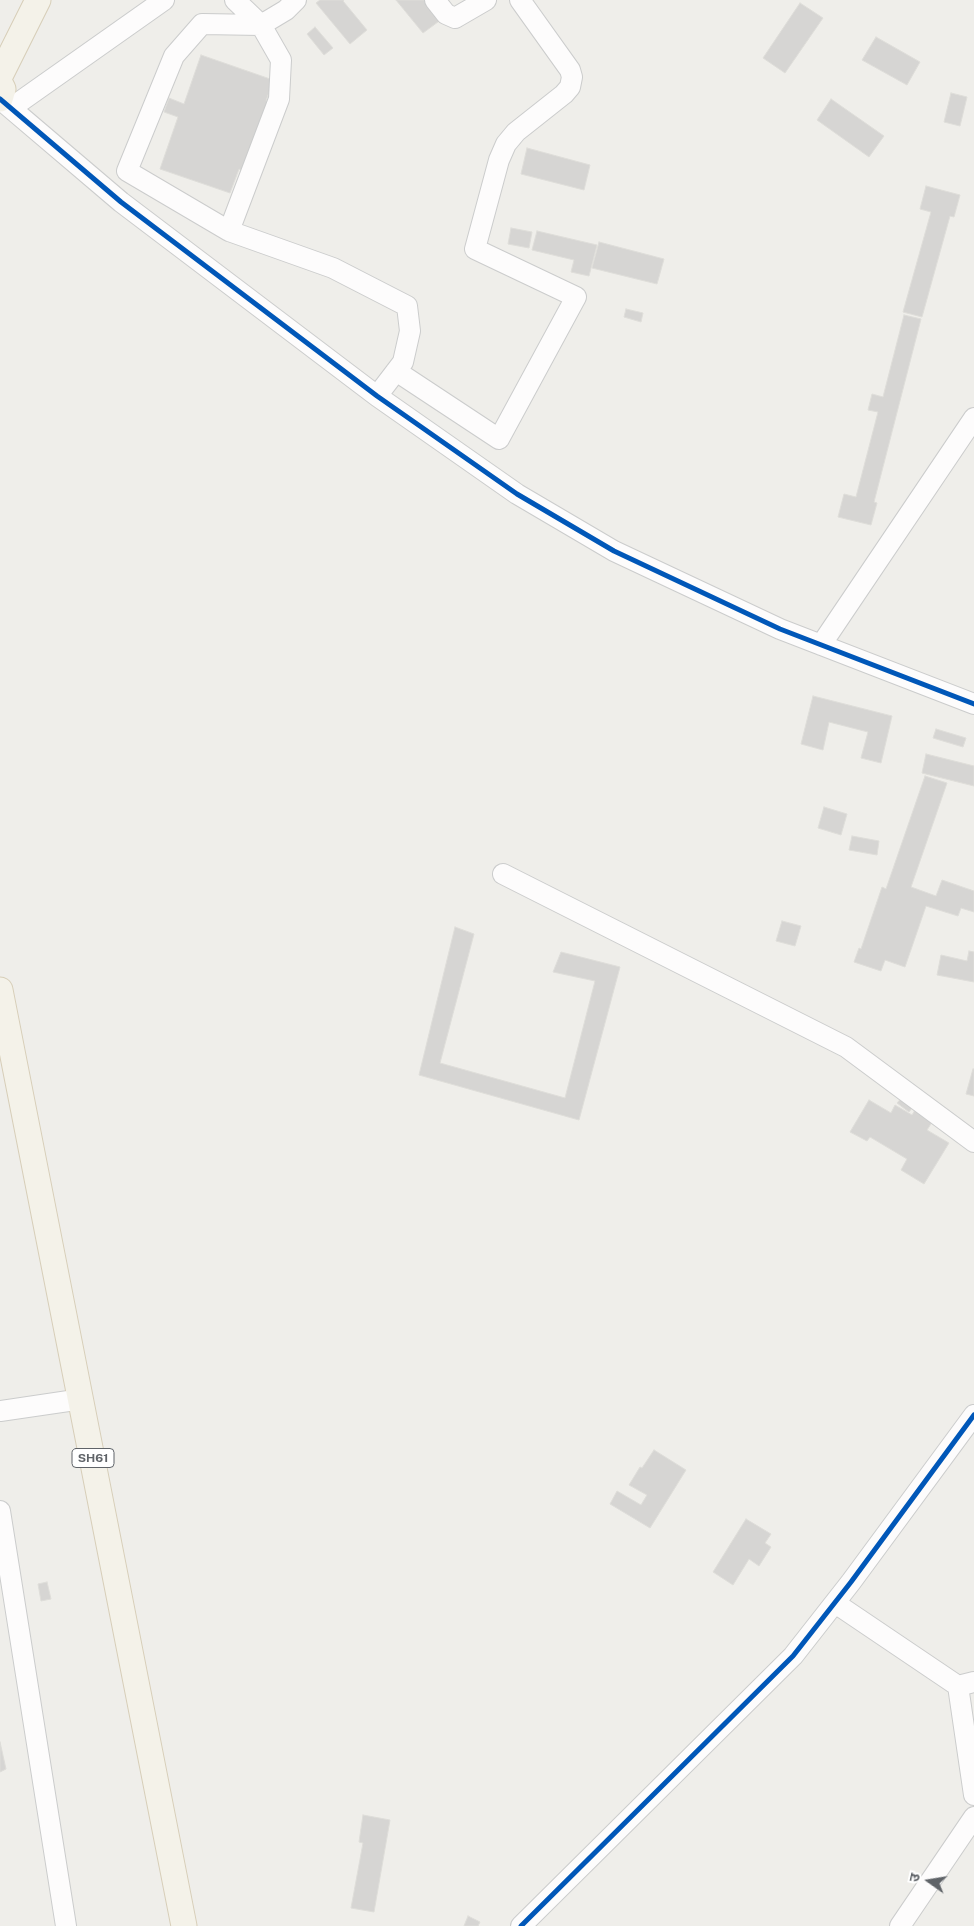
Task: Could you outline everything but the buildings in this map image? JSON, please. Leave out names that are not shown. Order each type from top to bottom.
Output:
[{"type":"main road","points":[[0,76],[38,0]]},
{"type":"main road","points":[[0,83],[3,89],[4,102]]},
{"type":"main road","name":"SH61","points":[[0,990],[82,1399],[184,1926]]},
{"type":"street","points":[[164,0],[4,102],[121,202],[377,396],[517,494],[614,550],[780,629],[974,704]]},
{"type":"street","points":[[229,231],[279,98],[281,60],[261,25],[235,0]]},
{"type":"street","points":[[296,0],[286,10],[261,25],[202,24],[174,56],[127,171],[229,231],[333,268],[407,306],[410,331],[403,362],[377,396]]},
{"type":"street","points":[[435,0],[446,14],[455,18],[486,0]]},
{"type":"street","points":[[396,372],[499,439],[576,297],[475,249],[499,160],[506,144],[516,132],[564,94],[570,87],[572,77],[570,70],[520,0]]},
{"type":"street","points":[[821,645],[974,418]]},
{"type":"street","points":[[503,874],[846,1047],[974,1142]]},
{"type":"street","points":[[0,1411],[82,1399]]},
{"type":"street","points":[[521,1926],[793,1656],[835,1603],[974,1415]]},
{"type":"street","points":[[0,1511],[66,1926]]},
{"type":"street","points":[[835,1603],[966,1684],[974,1795]]},
{"type":"street","points":[[900,1926],[974,1818]]},
{"type":"cycle path","points":[[0,99],[121,202],[377,396],[517,494],[614,551],[780,629],[974,704]]},
{"type":"cycle path","points":[[521,1926],[793,1656],[851,1582],[974,1415]]}]
